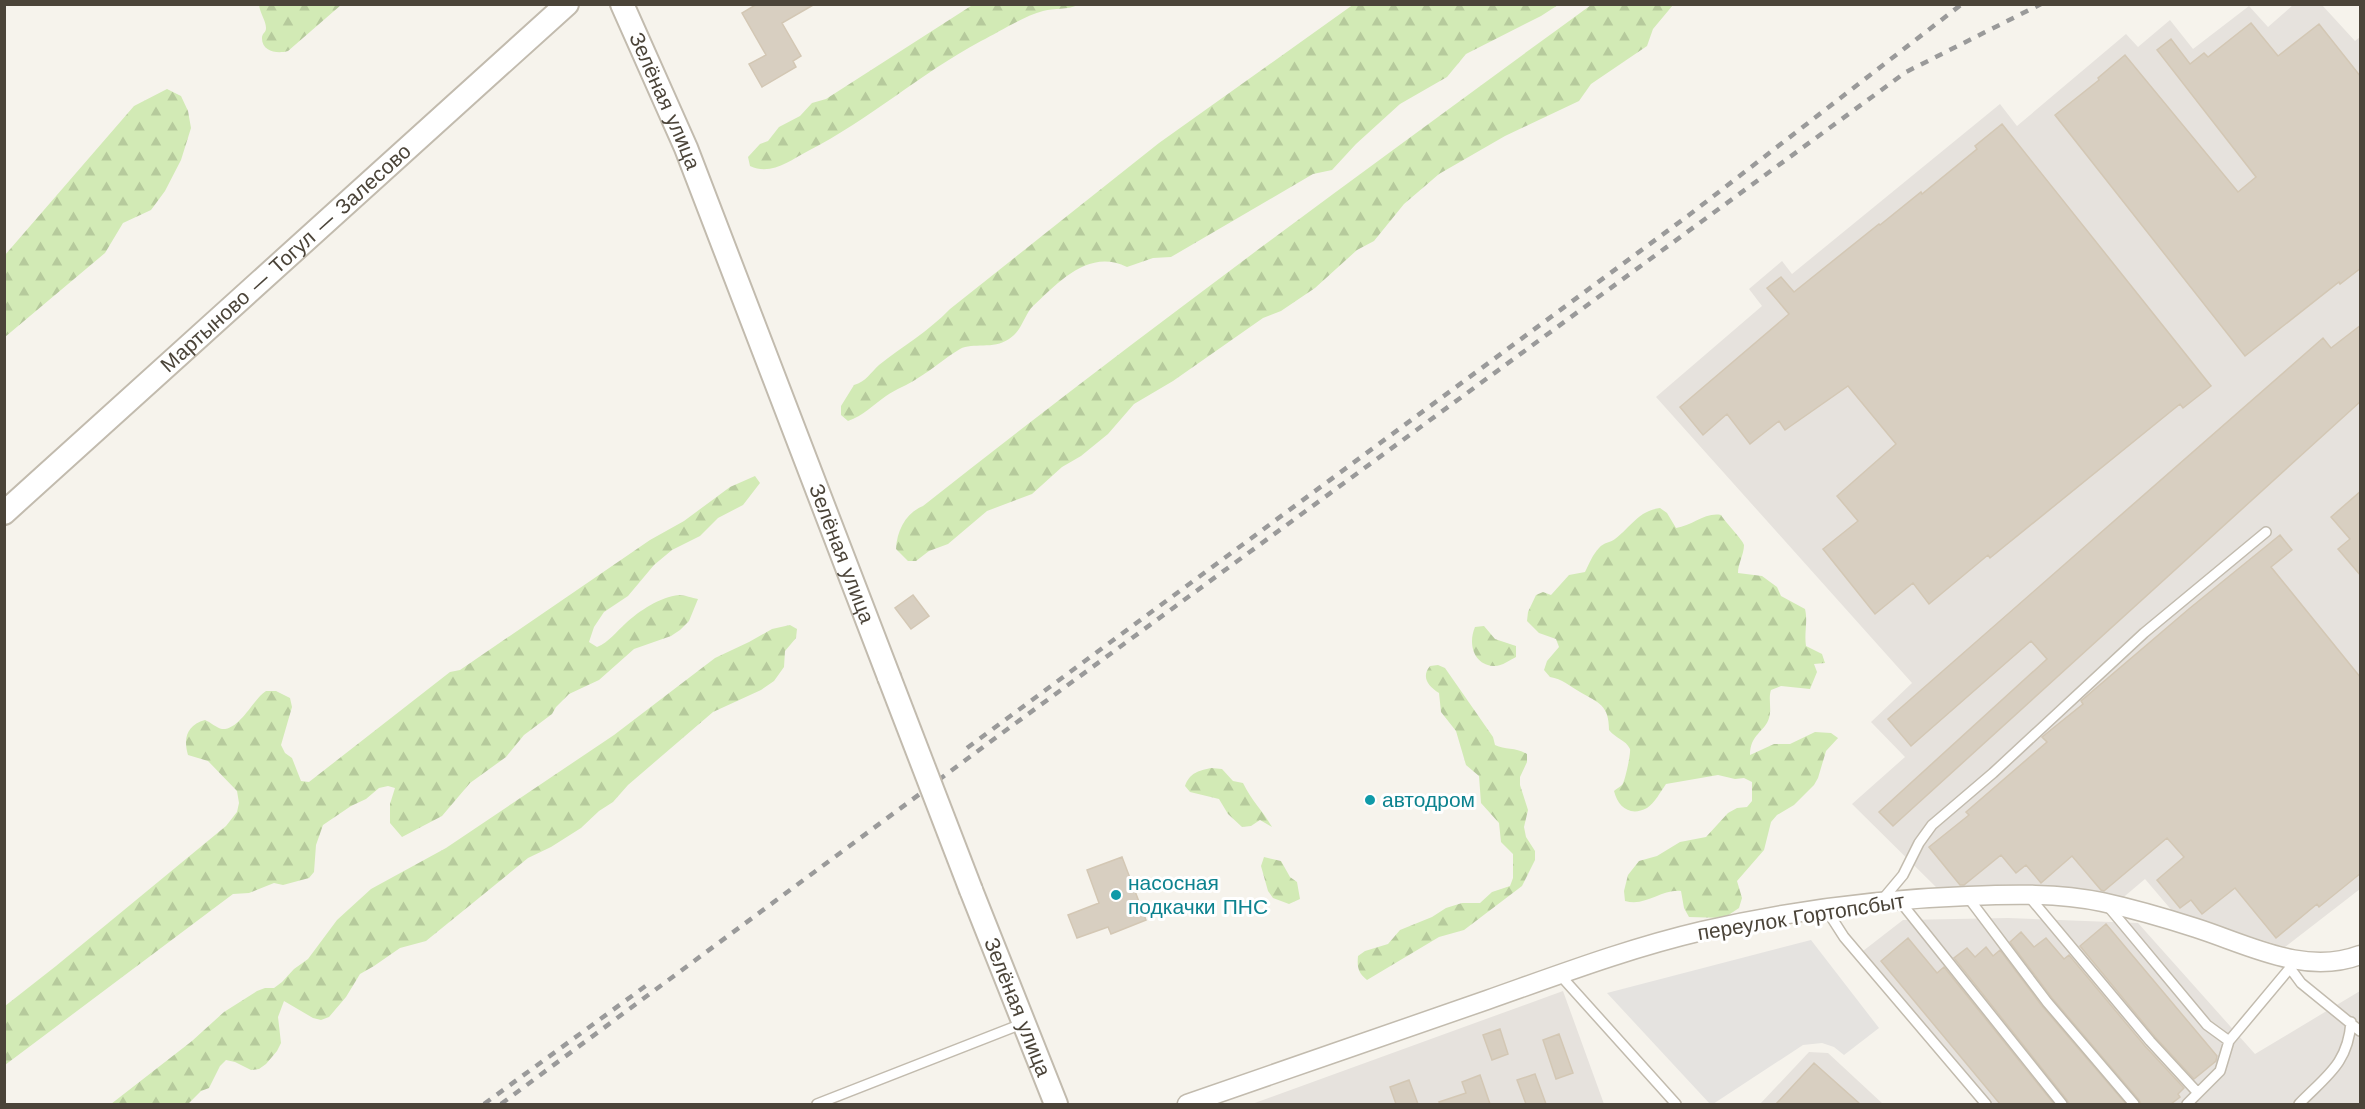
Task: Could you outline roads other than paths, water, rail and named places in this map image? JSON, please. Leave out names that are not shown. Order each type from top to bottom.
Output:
[{"type":"street","name":"Мартыново — Тогул — Залесово","points":[[4,513],[567,4]]},
{"type":"street","name":"Зелёная улица","points":[[622,4],[686,148],[971,890],[1056,1104]]},
{"type":"street","name":"переулок Гортопсбыт","points":[[1187,1104],[1560,975],[1699,932],[1744,922],[1889,901],[2027,894],[2062,896],[2105,903],[2196,927],[2290,963],[2321,963],[2347,960],[2361,955]]},
{"type":"lane","points":[[2062,1104],[1889,901],[1919,843],[1932,825],[1993,773],[2144,633],[2266,532]]},
{"type":"lane","points":[[2027,894],[2150,1041],[2198,1093]]},
{"type":"lane","points":[[1967,896],[2047,1002],[2134,1104]]},
{"type":"lane","points":[[2105,903],[2207,1024],[2229,1041]]},
{"type":"lane","points":[[1826,909],[1844,937],[1986,1104]]},
{"type":"lane","points":[[2187,1104],[2220,1071],[2229,1041],[2290,963],[2301,983],[2361,1031]]},
{"type":"lane","points":[[1560,975],[1676,1104]]},
{"type":"lane","points":[[2300,1104],[2337,1066],[2349,1040],[2351,1022]]},
{"type":"lane","points":[[817,1104],[1024,1023]]},
{"type":"railway","points":[[967,748],[1689,215],[1962,4]]},
{"type":"railway","points":[[501,1104],[994,739],[1906,72],[2041,4]]},
{"type":"railway","points":[[484,1104],[651,982]]},
{"type":"place","name":"автодром","points":[[1370,800]]},
{"type":"place","name":"насосная подкачки ПНС","points":[[1116,895]]}]
